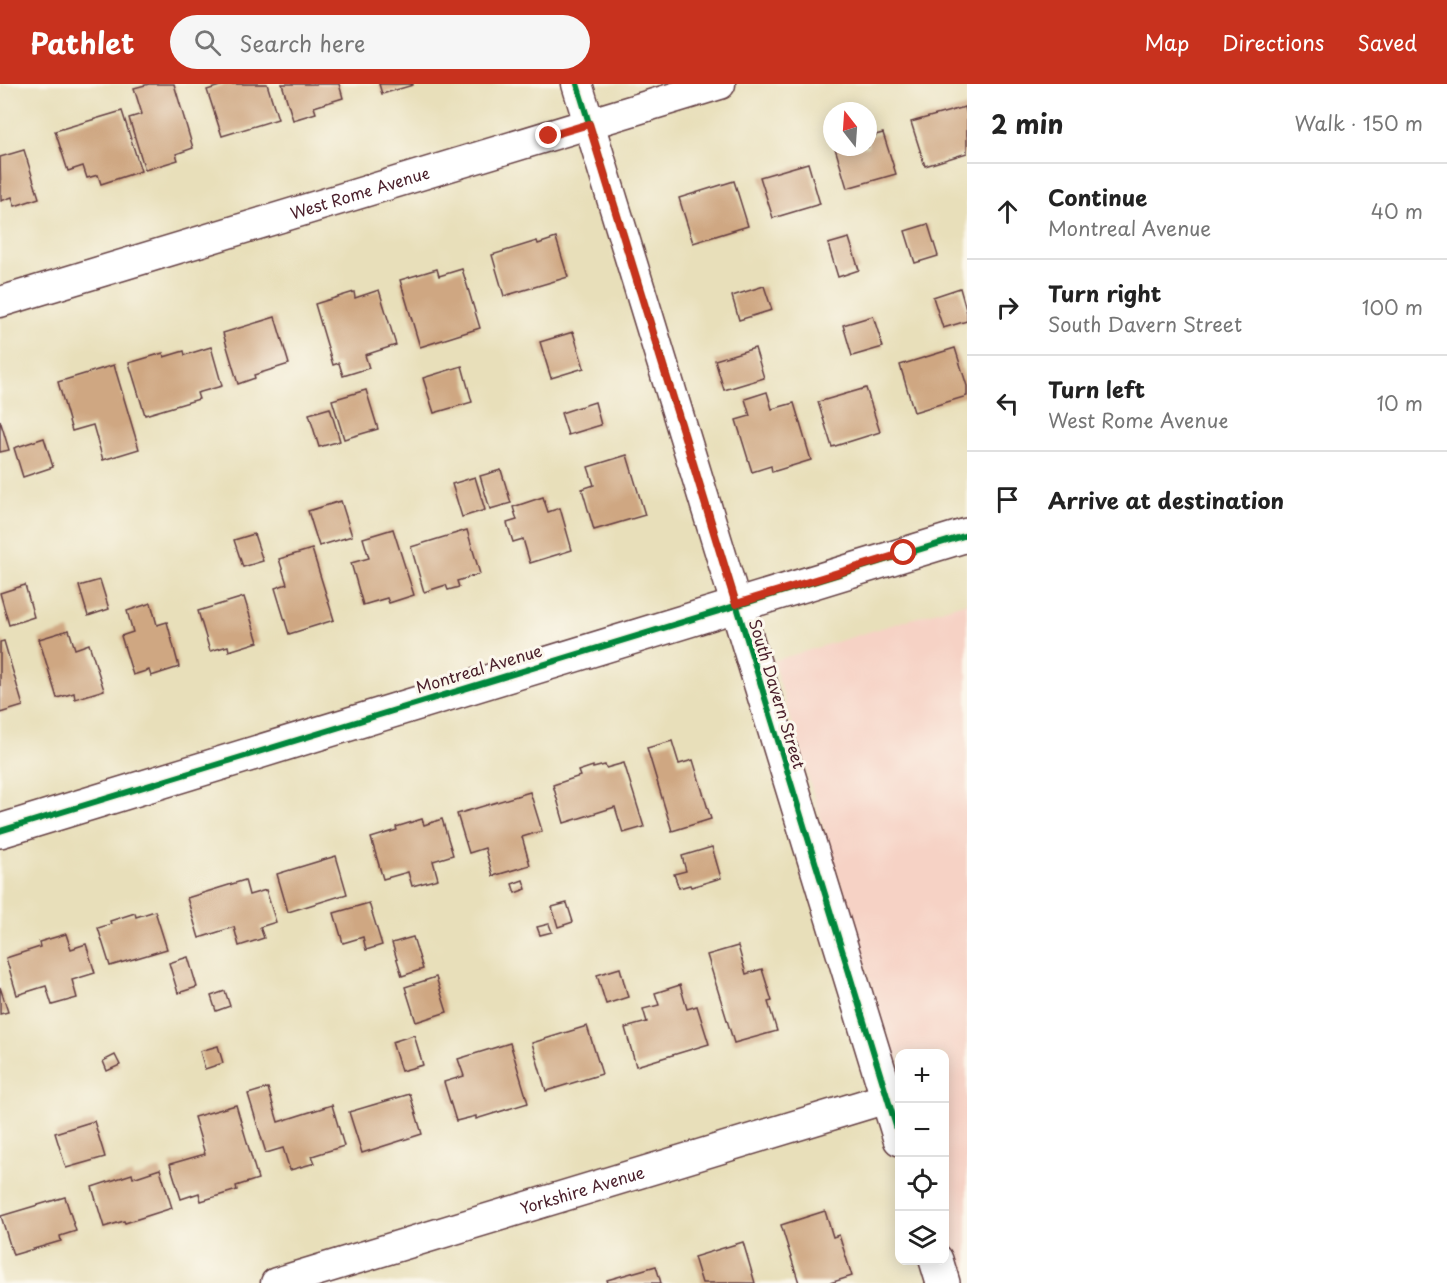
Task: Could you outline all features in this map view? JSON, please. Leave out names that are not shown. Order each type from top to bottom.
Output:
[{"type":"street","name":"South Davern Street","points":[[577,84],[895,1123]]},
{"type":"street","name":"West Rome Avenue","points":[[0,302],[720,84]]},
{"type":"street","name":"Montreal Avenue","points":[[0,831],[967,535]]},
{"type":"street","name":"Yorkshire Avenue","points":[[276,1283],[887,1098]]},
{"type":"street","points":[[938,1265],[943,1283]]},
{"type":"shaded area","points":[[967,602],[967,1283],[963,1283],[949,1237],[949,1049],[895,1049],[895,1064],[773,661]]},
{"type":"building","points":[[149,84],[174,84],[193,148],[176,154],[178,160],[145,170],[129,118],[142,114],[134,88]]},
{"type":"building","points":[[226,84],[267,84],[278,119],[222,136],[207,90]]},
{"type":"building","points":[[282,84],[339,84],[343,98],[314,107],[316,113],[293,120]]},
{"type":"building","points":[[379,84],[413,84],[413,85],[382,94]]},
{"type":"building","points":[[965,107],[967,153],[925,166],[911,122]]},
{"type":"building","points":[[122,111],[141,171],[101,184],[98,175],[87,178],[83,166],[68,171],[55,131]]},
{"type":"building","points":[[883,133],[896,174],[847,188],[837,156],[877,156],[877,135]]},
{"type":"building","points":[[24,150],[39,198],[15,206],[12,197],[1,201],[0,157]]},
{"type":"building","points":[[808,163],[820,204],[773,218],[760,177]]},
{"type":"building","points":[[734,181],[748,226],[693,243],[679,198]]},
{"type":"building","points":[[928,224],[938,256],[915,263],[905,231]]},
{"type":"building","points":[[556,238],[568,277],[504,296],[492,255],[537,241],[538,244]]},
{"type":"building","points":[[849,238],[859,270],[838,277],[828,244]]},
{"type":"building","points":[[437,269],[439,276],[462,269],[480,328],[420,347],[400,280]]},
{"type":"building","points":[[764,286],[772,310],[739,320],[732,296]]},
{"type":"building","points":[[960,288],[967,321],[943,328],[933,297]]},
{"type":"building","points":[[379,290],[396,345],[365,355],[369,368],[343,376],[339,363],[333,365],[315,304],[354,292],[355,298]]},
{"type":"building","points":[[873,316],[883,347],[852,356],[843,325]]},
{"type":"building","points":[[275,317],[289,364],[254,375],[255,378],[238,384],[223,333]]},
{"type":"building","points":[[573,332],[584,368],[551,378],[540,342]]},
{"type":"building","points":[[211,347],[222,386],[197,393],[199,399],[145,415],[129,363],[163,353],[164,357],[184,351],[185,355]]},
{"type":"building","points":[[755,348],[764,378],[724,390],[715,360]]},
{"type":"building","points":[[955,348],[967,386],[967,396],[914,412],[900,365]]},
{"type":"building","points":[[114,365],[139,449],[103,460],[93,425],[72,431],[58,382]]},
{"type":"building","points":[[462,366],[472,402],[434,413],[423,378]]},
{"type":"building","points":[[866,388],[880,432],[832,447],[818,402]]},
{"type":"building","points":[[366,390],[378,429],[344,439],[332,400]]},
{"type":"building","points":[[767,392],[772,409],[794,403],[811,460],[772,472],[771,466],[752,472],[736,420],[750,416],[745,399]]},
{"type":"building","points":[[595,402],[601,425],[568,435],[561,413]]},
{"type":"building","points":[[330,408],[340,441],[319,447],[309,414]]},
{"type":"building","points":[[0,420],[9,450],[0,452]]},
{"type":"building","points":[[44,438],[53,467],[23,477],[14,448]]},
{"type":"building","points":[[627,455],[645,515],[594,530],[582,489],[594,485],[588,467]]},
{"type":"building","points":[[501,470],[511,503],[490,509],[480,476]]},
{"type":"building","points":[[475,477],[485,510],[462,517],[452,484]]},
{"type":"building","points":[[543,497],[548,512],[560,508],[572,550],[530,563],[523,539],[513,542],[507,523],[517,520],[513,507]]},
{"type":"building","points":[[341,501],[352,536],[319,546],[308,511]]},
{"type":"building","points":[[393,529],[414,595],[389,603],[387,598],[363,605],[351,563],[369,558],[363,538]]},
{"type":"building","points":[[467,530],[480,574],[457,581],[459,587],[448,590],[446,585],[424,592],[411,547]]},
{"type":"building","points":[[254,534],[263,561],[243,567],[234,540]]},
{"type":"building","points":[[312,549],[334,620],[289,634],[275,588],[287,584],[279,559]]},
{"type":"building","points":[[100,580],[109,609],[88,616],[79,586]]},
{"type":"building","points":[[25,585],[34,617],[9,625],[0,593]]},
{"type":"building","points":[[244,597],[258,642],[229,651],[228,646],[210,651],[198,611]]},
{"type":"building","points":[[151,603],[157,625],[167,622],[179,667],[151,676],[149,670],[133,675],[121,636],[133,632],[127,611]]},
{"type":"building","points":[[69,630],[75,649],[89,644],[104,690],[75,699],[74,693],[57,698],[39,639]]},
{"type":"building","points":[[4,641],[23,706],[0,713],[0,642]]},
{"type":"building","points":[[672,741],[679,764],[693,760],[711,819],[672,831],[647,748]]},
{"type":"building","points":[[624,763],[644,827],[623,833],[615,807],[564,823],[553,785],[580,776],[578,771],[593,766],[593,768],[605,765],[606,768]]},
{"type":"building","points":[[530,792],[542,831],[522,837],[530,865],[493,876],[485,848],[469,853],[457,814]]},
{"type":"building","points":[[422,819],[424,825],[442,819],[453,855],[433,861],[438,879],[412,886],[408,872],[383,879],[371,838]]},
{"type":"building","points":[[712,847],[721,878],[691,887],[690,885],[679,888],[674,874],[686,871],[682,856]]},
{"type":"building","points":[[336,856],[347,894],[288,912],[277,874]]},
{"type":"building","points":[[245,880],[249,895],[266,890],[276,922],[260,927],[264,938],[239,946],[234,927],[199,938],[187,898]]},
{"type":"building","points":[[523,880],[526,889],[515,893],[512,884]]},
{"type":"building","points":[[369,903],[382,945],[366,950],[363,937],[343,943],[334,913]]},
{"type":"building","points":[[567,903],[573,922],[558,927],[552,907]]},
{"type":"building","points":[[155,911],[167,949],[110,966],[98,928],[111,924],[110,921],[135,913],[136,917]]},
{"type":"building","points":[[549,924],[552,932],[540,935],[537,927]]},
{"type":"building","points":[[66,934],[71,949],[86,944],[95,973],[72,980],[77,998],[52,1005],[46,986],[17,995],[6,958],[40,947],[39,942]]},
{"type":"building","points":[[413,937],[423,969],[402,976],[392,943]]},
{"type":"building","points":[[738,946],[746,974],[762,969],[772,1001],[768,1002],[777,1031],[734,1043],[707,955]]},
{"type":"building","points":[[188,957],[197,987],[178,993],[169,963]]},
{"type":"building","points":[[620,968],[628,997],[606,1004],[597,975]]},
{"type":"building","points":[[436,977],[447,1012],[416,1022],[405,987]]},
{"type":"building","points":[[680,985],[687,1009],[697,1006],[709,1044],[636,1066],[625,1028],[647,1022],[643,1009],[659,1005],[655,993]]},
{"type":"building","points":[[0,987],[8,1012],[0,1014]]},
{"type":"building","points":[[225,991],[230,1006],[216,1011],[211,996]]},
{"type":"building","points":[[587,1026],[602,1074],[546,1091],[532,1043]]},
{"type":"building","points":[[414,1035],[423,1065],[401,1071],[392,1042]]},
{"type":"building","points":[[510,1043],[528,1103],[476,1119],[476,1116],[456,1121],[444,1082],[464,1076],[458,1059]]},
{"type":"building","points":[[218,1046],[223,1063],[205,1069],[200,1051]]},
{"type":"building","points":[[115,1055],[120,1065],[107,1071],[103,1061]]},
{"type":"building","points":[[268,1088],[278,1122],[332,1105],[344,1146],[312,1156],[315,1163],[290,1170],[283,1148],[266,1153],[248,1094]]},
{"type":"building","points":[[410,1094],[422,1134],[362,1153],[349,1112]]},
{"type":"building","points":[[236,1105],[258,1179],[236,1186],[237,1190],[201,1201],[199,1193],[181,1199],[170,1164],[205,1154],[194,1117]]},
{"type":"building","points":[[94,1121],[105,1157],[66,1168],[55,1133]]},
{"type":"building","points":[[160,1169],[172,1208],[104,1227],[92,1187],[132,1174],[133,1178]]},
{"type":"building","points":[[65,1197],[76,1231],[60,1236],[61,1241],[13,1255],[1,1216]]},
{"type":"building","points":[[825,1211],[833,1237],[839,1235],[852,1276],[830,1283],[799,1283],[781,1225]]},
{"type":"building","points":[[743,1242],[755,1283],[702,1283],[694,1257]]},
{"type":"building","points":[[656,1266],[661,1283],[608,1283],[607,1280]]},
{"type":"cycle path","points":[[577,84],[895,1123]]},
{"type":"cycle path","points":[[0,831],[967,535]]},
{"type":"route","points":[[549,136],[589,124],[736,604],[904,553]]}]
